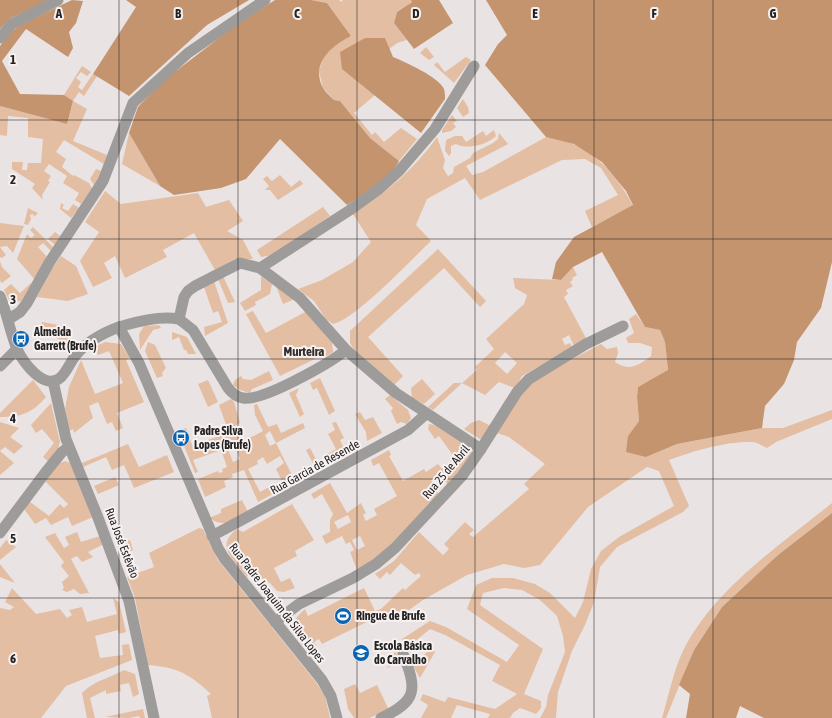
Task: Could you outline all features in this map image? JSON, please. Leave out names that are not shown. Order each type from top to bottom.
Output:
[{"type":"street","points":[[0,38],[12,24],[50,6],[58,0]]},
{"type":"street","points":[[9,318],[20,312],[27,303],[49,263],[103,181],[133,103],[188,53],[265,0]]},
{"type":"street","points":[[260,268],[350,210],[379,189],[399,171],[434,129],[474,66]]},
{"type":"street","points":[[179,319],[184,297],[188,291],[195,286],[240,263],[260,268],[300,298],[346,350],[396,393],[481,449]]},
{"type":"street","points":[[0,296],[9,318],[17,349],[40,378],[47,381],[53,381],[65,373],[75,356],[92,340],[119,327],[150,319],[179,319],[193,330],[228,388],[235,395],[244,398],[255,398],[268,393],[321,367],[346,350]]},
{"type":"street","name":"Rua 25 de Abril","points":[[275,622],[299,604],[354,578],[376,564],[395,548],[462,476],[517,392],[529,379],[586,344],[624,326]]},
{"type":"street","name":"Rua Padre Joaquim da Silva Lopes","points":[[119,327],[139,363],[212,536],[224,558],[322,680],[332,696],[337,718]]},
{"type":"street","points":[[0,366],[17,349]]},
{"type":"street","name":"Rua José Estêvão","points":[[53,381],[69,447],[97,515],[129,601],[154,718]]},
{"type":"street","name":"Rua Garcia de Resende","points":[[212,536],[408,430],[426,414]]},
{"type":"street","points":[[0,533],[62,452],[69,447]]},
{"type":"street","points":[[381,718],[399,708],[406,702],[413,688],[410,670],[403,654]]},
{"type":"shaded area","points":[[0,0],[50,0],[11,18],[0,29]]},
{"type":"shaded area","points":[[72,0],[83,1],[76,23],[69,32],[73,48],[68,57],[26,29],[2,61],[20,94],[64,95],[73,101],[67,124],[0,106],[0,46],[7,36],[20,25]]},
{"type":"shaded area","points":[[126,0],[249,0],[207,25],[129,96],[93,74],[136,7]]},
{"type":"shaded area","points":[[275,0],[311,0],[327,3],[351,36],[330,50],[321,63],[319,71],[323,88],[334,100],[340,101],[370,138],[399,161],[390,174],[383,180],[347,205],[280,139],[246,179],[221,188],[174,195],[160,186],[129,133],[138,107],[163,81],[236,25]]},
{"type":"shaded area","points":[[311,0],[339,0],[341,2],[343,0],[413,1],[397,12],[394,23],[407,40],[397,43],[389,49],[385,38],[362,85],[375,95],[354,113],[372,135],[375,132],[384,142],[401,128],[417,139],[399,161],[370,138],[340,101],[334,100],[323,88],[319,71],[324,56],[338,42],[351,36],[327,3]]},
{"type":"shaded area","points":[[411,0],[439,0],[453,23],[414,49],[394,23],[397,12],[412,2]]},
{"type":"shaded area","points":[[486,0],[832,0],[832,262],[821,308],[797,342],[794,360],[784,384],[765,406],[762,428],[677,444],[646,457],[626,452],[628,436],[639,421],[637,397],[638,387],[668,370],[665,342],[660,330],[645,327],[602,252],[573,267],[561,280],[552,279],[556,262],[574,237],[633,205],[626,191],[602,162],[574,144],[546,137],[485,65],[498,44],[507,35]]},
{"type":"shaded area","points":[[365,38],[385,38],[393,57],[429,75],[441,84],[444,89],[445,99],[421,133],[342,69],[340,52]]},
{"type":"shaded area","points":[[426,47],[434,57],[429,60],[420,53]]},
{"type":"shaded area","points":[[466,57],[471,60],[454,83],[434,65],[437,62],[445,72]]},
{"type":"shaded area","points":[[82,66],[91,72],[87,76],[81,72],[76,78],[81,82],[78,87],[82,90],[93,74],[97,76],[84,96],[79,92],[73,101],[64,95]]},
{"type":"shaded area","points":[[463,99],[468,107],[469,113],[463,117],[457,108]]},
{"type":"shaded area","points":[[73,101],[87,109],[73,141],[107,155],[104,164],[64,140],[56,152],[66,159],[62,167],[73,176],[74,175],[89,183],[92,188],[81,204],[75,200],[79,193],[63,183],[67,176],[49,164],[44,171],[51,176],[48,181],[50,182],[42,195],[43,200],[32,188],[35,184],[12,169],[12,162],[23,162],[22,170],[27,170],[28,163],[41,163],[43,139],[28,137],[28,118],[8,116],[7,136],[0,135],[0,106],[67,124]]},
{"type":"shaded area","points":[[452,115],[457,121],[453,123],[456,127],[451,131],[442,133],[442,130]]},
{"type":"shaded area","points":[[494,130],[496,136],[488,142],[477,146],[466,147],[456,144],[451,146],[451,153],[449,156],[445,151],[446,140],[455,136],[462,136],[466,142],[483,131],[486,136]]},
{"type":"shaded area","points":[[129,133],[160,186],[122,164]]},
{"type":"shaded area","points":[[499,133],[508,144],[466,166],[472,175],[483,172],[546,137],[570,143],[592,155],[616,178],[633,206],[592,227],[585,211],[618,195],[601,168],[585,159],[562,160],[480,200],[465,178],[427,199],[416,225],[431,241],[369,301],[343,320],[333,324],[326,319],[314,301],[298,289],[322,280],[353,262],[371,242],[353,214],[377,198],[399,180],[419,160],[437,137],[445,160],[443,168],[448,176],[453,173],[454,167],[470,158],[473,153],[498,139]]},
{"type":"shaded area","points":[[96,169],[104,172],[94,185],[90,179]]},
{"type":"shaded area","points":[[280,175],[291,187],[300,180],[303,184],[278,200],[270,190],[265,190],[269,186],[263,179],[267,176],[272,181]]},
{"type":"shaded area","points":[[105,191],[121,204],[198,193],[206,207],[229,200],[243,221],[227,231],[243,240],[253,259],[235,259],[215,270],[194,233],[163,250],[167,257],[125,278],[115,256],[104,263],[112,278],[93,287],[80,261],[99,232],[85,222]]},
{"type":"shaded area","points":[[61,203],[64,205],[62,208],[68,211],[73,204],[79,208],[71,218],[60,209]]},
{"type":"shaded area","points":[[323,207],[330,216],[273,255],[261,257],[257,250]]},
{"type":"shaded area","points":[[28,208],[38,213],[34,217],[33,214],[30,215],[31,219],[28,225],[24,224]]},
{"type":"shaded area","points":[[0,223],[24,226],[13,253],[7,246],[0,247]]},
{"type":"shaded area","points":[[33,227],[53,247],[51,251],[43,243],[38,247],[47,257],[35,280],[17,259],[27,234],[31,238],[35,235],[30,230]]},
{"type":"shaded area","points":[[55,232],[60,236],[55,245],[48,239]]},
{"type":"shaded area","points":[[0,247],[6,255],[2,258],[0,257]]},
{"type":"shaded area","points":[[438,249],[486,301],[480,307],[444,268],[368,337],[403,376],[394,385],[356,353],[350,343],[350,331]]},
{"type":"shaded area","points":[[61,256],[76,266],[88,294],[68,301],[37,297],[51,270]]},
{"type":"shaded area","points":[[0,261],[2,267],[11,276],[2,283],[0,281]]},
{"type":"shaded area","points":[[573,267],[577,275],[572,278],[573,280],[570,282],[573,286],[566,290],[568,294],[564,297],[587,340],[574,346],[569,335],[562,339],[565,345],[570,343],[572,347],[522,376],[515,388],[499,382],[485,395],[462,383],[477,370],[475,367],[494,349],[486,339],[524,304],[527,295],[515,288],[513,278],[561,280]],"holes":[[[505,352],[517,363],[507,374],[495,363]]]},
{"type":"shaded area","points":[[223,276],[235,302],[228,303],[218,279]]},
{"type":"shaded area","points":[[261,276],[272,284],[270,294],[255,302],[256,305],[245,311],[240,303],[261,290]]},
{"type":"shaded area","points":[[214,281],[228,323],[205,336],[204,327],[222,322],[218,311],[213,313],[204,287]]},
{"type":"shaded area","points":[[31,283],[32,284],[24,300],[15,303],[10,302],[4,290],[11,284],[20,293]]},
{"type":"shaded area","points":[[276,286],[295,299],[283,304]]},
{"type":"shaded area","points":[[253,311],[266,333],[307,311],[332,342],[333,352],[322,359],[319,357],[280,376],[246,314]]},
{"type":"shaded area","points":[[636,314],[645,327],[660,330],[665,342],[668,371],[638,387],[637,397],[639,421],[628,436],[646,457],[677,444],[762,428],[783,428],[832,410],[832,419],[776,442],[767,448],[754,442],[732,443],[699,450],[669,460],[689,506],[683,512],[617,547],[600,567],[594,602],[585,625],[572,651],[558,692],[556,718],[540,718],[546,707],[548,695],[565,652],[563,636],[557,616],[540,600],[522,590],[504,588],[483,593],[480,605],[543,649],[524,694],[541,701],[541,708],[536,714],[520,708],[513,713],[510,718],[488,718],[490,714],[457,705],[451,718],[421,718],[428,705],[420,700],[423,694],[445,702],[448,697],[495,709],[517,694],[492,681],[500,665],[445,635],[430,629],[407,648],[402,639],[430,621],[446,627],[507,662],[519,645],[467,609],[476,585],[492,578],[513,578],[535,584],[550,593],[575,618],[583,602],[591,569],[601,551],[619,537],[674,506],[659,471],[647,467],[588,507],[540,565],[524,568],[504,564],[467,575],[423,600],[392,622],[385,613],[322,644],[319,639],[314,642],[316,645],[307,650],[298,639],[294,630],[294,625],[299,614],[305,609],[308,616],[364,588],[375,611],[381,609],[403,588],[405,590],[421,576],[419,573],[415,575],[401,563],[390,575],[387,572],[380,579],[375,574],[394,561],[419,532],[443,555],[449,549],[444,544],[465,522],[474,530],[469,534],[473,537],[529,489],[524,484],[545,464],[509,437],[497,433],[516,399],[536,378],[601,344],[607,349],[617,347],[618,353],[615,362],[625,367],[634,366],[647,359],[651,356],[652,347],[640,343],[628,343],[626,338],[634,333],[629,319]]},
{"type":"shaded area","points":[[42,322],[69,327],[71,349],[41,326]]},
{"type":"shaded area","points":[[159,325],[161,328],[153,330],[140,350],[139,334],[144,326]]},
{"type":"shaded area","points":[[172,332],[187,337],[196,354],[188,354],[186,350],[184,350],[179,337],[172,340]]},
{"type":"shaded area","points":[[105,342],[121,344],[130,358],[126,360],[144,402],[117,413],[123,428],[116,431],[112,422],[107,424],[98,402],[89,406],[93,418],[74,433],[73,429],[69,431],[65,409],[69,387],[81,360],[95,394],[123,383],[109,351],[98,355],[94,347]]},
{"type":"shaded area","points":[[148,342],[155,345],[166,368],[162,373],[163,376],[157,378],[145,351]]},
{"type":"shaded area","points":[[269,371],[273,380],[252,389],[250,393],[240,390],[233,385],[235,380],[241,376],[243,379],[251,380]]},
{"type":"shaded area","points":[[320,378],[335,411],[329,415],[317,388],[313,390],[310,383]]},
{"type":"shaded area","points":[[422,379],[435,394],[424,404],[412,398],[411,388]]},
{"type":"shaded area","points":[[33,380],[46,397],[36,407],[26,413],[21,415],[0,417],[0,413]]},
{"type":"shaded area","points":[[208,380],[218,402],[208,407],[198,384]]},
{"type":"shaded area","points":[[454,383],[462,383],[433,410],[428,407]]},
{"type":"shaded area","points":[[299,388],[296,395],[304,414],[300,417],[289,393]]},
{"type":"shaded area","points":[[390,395],[408,410],[411,418],[407,424],[401,422],[397,424],[391,411],[393,408],[385,399]]},
{"type":"shaded area","points":[[231,399],[234,402],[240,423],[228,430],[219,405]]},
{"type":"shaded area","points":[[51,403],[60,442],[57,451],[49,462],[43,457],[54,443],[42,429],[36,433],[31,425]]},
{"type":"shaded area","points":[[257,404],[268,427],[277,424],[281,433],[303,423],[305,428],[276,443],[295,481],[285,487],[276,469],[284,463],[280,456],[267,464],[263,457],[257,461],[258,464],[248,469],[260,492],[275,484],[280,490],[258,502],[244,470],[232,474],[233,477],[224,481],[226,487],[205,497],[198,479],[218,471],[219,473],[223,472],[222,469],[227,467],[221,450],[193,460],[198,472],[195,473],[178,431],[186,428],[192,445],[229,433],[231,437],[238,434],[242,442],[263,431],[255,415],[254,405]],"holes":[[[270,431],[276,443],[270,446],[265,435]],[[235,447],[240,459],[233,462],[228,449]]]},
{"type":"shaded area","points":[[360,412],[365,420],[373,417],[382,433],[367,441],[366,432],[355,414]]},
{"type":"shaded area","points":[[479,420],[491,426],[484,437],[480,439],[464,429],[471,423]]},
{"type":"shaded area","points":[[0,422],[19,428],[10,437],[23,446],[14,454],[5,447],[0,451]]},
{"type":"shaded area","points":[[336,422],[344,438],[340,440],[346,453],[330,462],[326,455],[336,449],[328,434],[335,430],[332,423]]},
{"type":"shaded area","points":[[429,424],[439,427],[452,434],[469,446],[472,450],[472,456],[448,485],[440,474],[431,480],[439,495],[379,556],[357,570],[350,552],[354,550],[350,542],[346,544],[342,536],[326,544],[322,536],[330,532],[330,520],[333,514],[322,494],[314,499],[311,494],[330,483],[347,513],[361,503],[366,513],[363,515],[366,521],[377,515],[374,509],[397,496],[379,463],[373,466],[371,460],[389,450],[391,455],[389,456],[403,481],[424,469],[426,472],[438,464],[442,469],[455,458],[439,436],[435,439],[428,429]],"holes":[[[348,515],[351,522],[338,529],[334,522]],[[360,536],[365,546],[357,550],[352,540]]]},
{"type":"shaded area","points":[[128,444],[139,467],[167,455],[174,472],[134,488],[124,465],[112,470],[106,457],[83,467],[82,463]]},
{"type":"shaded area","points":[[310,448],[317,461],[321,459],[324,465],[316,469],[306,450]]},
{"type":"shaded area","points":[[0,451],[14,463],[0,475]]},
{"type":"shaded area","points":[[65,461],[70,463],[93,517],[72,526],[68,517],[51,525],[46,518],[35,524],[24,509],[30,502],[49,516],[60,504],[64,508],[68,504],[45,481],[60,463]]},
{"type":"shaded area","points":[[115,477],[119,485],[98,494],[94,486]]},
{"type":"shaded area","points":[[242,500],[248,512],[225,523],[220,523],[209,518],[221,513],[221,509]]},
{"type":"shaded area","points":[[832,503],[832,513],[778,555],[722,607],[694,650],[666,718],[662,718],[674,675],[683,651],[696,629],[712,608],[749,570]]},
{"type":"shaded area","points":[[292,504],[314,540],[295,551],[297,556],[274,568],[281,582],[290,578],[295,588],[284,592],[277,591],[270,583],[262,579],[255,582],[249,575],[247,577],[228,553],[227,541],[230,535],[237,529],[243,532]]},
{"type":"shaded area","points":[[832,513],[832,718],[764,718],[740,706],[736,718],[686,718],[690,694],[679,685],[694,650],[722,607],[778,555]]},
{"type":"shaded area","points":[[199,528],[203,529],[218,560],[315,681],[325,696],[330,718],[212,718],[207,696],[211,694],[196,681],[175,670],[148,665],[135,598],[127,577],[154,567],[149,553]]},
{"type":"shaded area","points":[[77,532],[81,542],[100,536],[104,544],[88,552],[93,557],[82,562],[77,556],[71,559],[89,593],[80,594],[74,589],[67,592],[62,590],[64,588],[62,582],[69,576],[61,566],[64,562],[45,537],[55,533],[64,548],[69,545],[65,537]]},
{"type":"shaded area","points":[[6,540],[16,547],[0,560],[0,548]]},
{"type":"shaded area","points":[[130,540],[133,550],[126,553],[124,549],[119,551],[117,544]]},
{"type":"shaded area","points":[[0,564],[15,583],[0,577]]},
{"type":"shaded area","points":[[12,588],[36,614],[60,609],[67,618],[72,615],[69,610],[82,607],[87,622],[117,614],[113,598],[119,602],[126,632],[119,634],[118,630],[95,636],[100,658],[123,655],[122,645],[129,644],[132,660],[66,686],[41,718],[0,718],[0,608],[10,610],[14,607],[5,602]]},
{"type":"shaded area","points":[[430,649],[435,652],[420,678],[413,666]]},
{"type":"shaded area","points":[[395,651],[400,661],[387,668]]},
{"type":"shaded area","points":[[124,670],[135,674],[139,694],[133,697],[129,683],[120,685],[121,691],[106,694],[106,690],[90,698],[95,718],[87,718],[82,693],[91,685]]},
{"type":"shaded area","points":[[355,684],[360,693],[377,685],[389,710],[369,718],[354,718],[348,709],[344,689]]},
{"type":"shaded area","points":[[143,709],[145,718],[140,718],[139,716],[129,718],[105,717]]},
{"type":"place","name":"Almeida Garrett (Brufe)","points":[[21,339]]},
{"type":"place","name":"Padre Silva Lopes (Brufe)","points":[[181,438]]},
{"type":"place","name":"Ringue de Brufe","points":[[343,616]]},
{"type":"place","name":"Escola Básica do Carvalho","points":[[361,653]]},
{"type":"district","name":"Murteira","points":[[304,351]]}]
